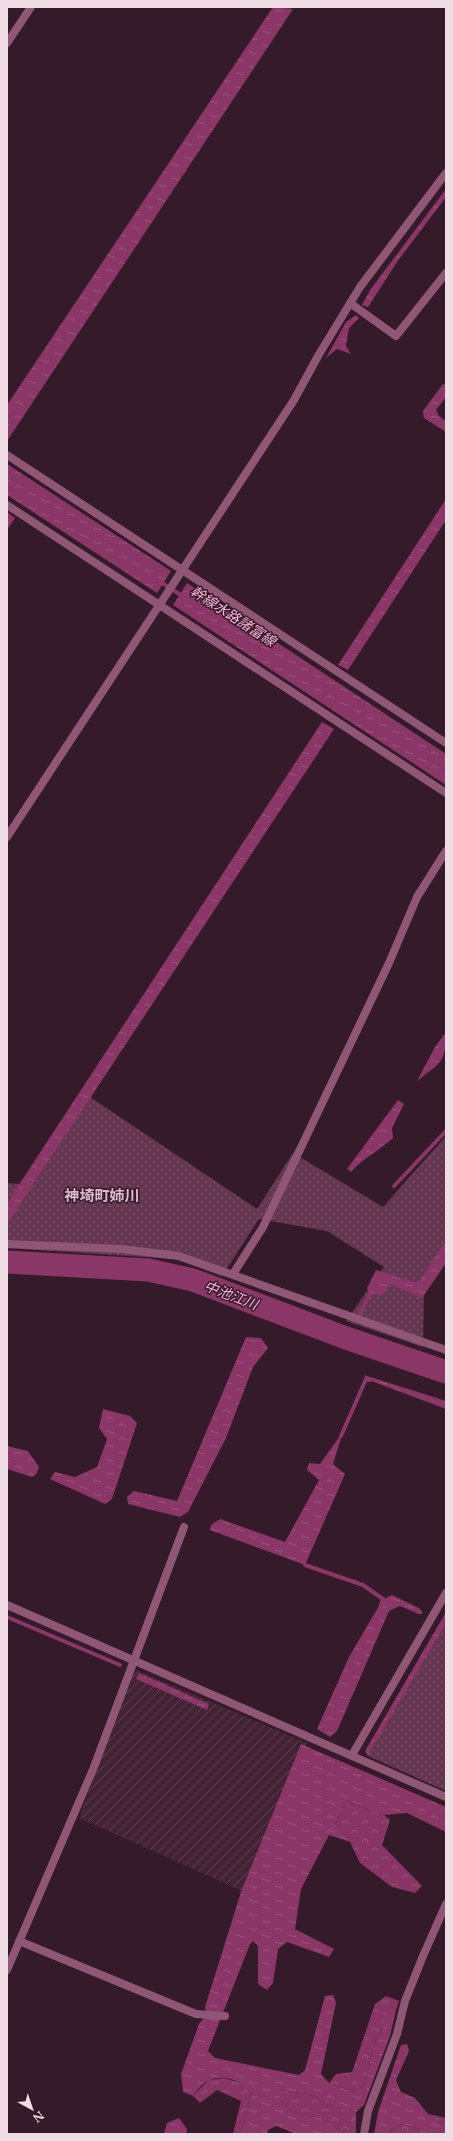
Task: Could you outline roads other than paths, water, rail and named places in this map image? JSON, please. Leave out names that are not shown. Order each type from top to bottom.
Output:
[{"type":"street","points":[[7,43],[30,7]]},
{"type":"street","points":[[7,837],[160,604],[184,570],[294,400],[350,303],[446,173]]},
{"type":"street","points":[[350,303],[396,336],[446,273]]},
{"type":"street","points":[[7,455],[446,743]]},
{"type":"street","points":[[7,505],[446,793]]},
{"type":"street","points":[[233,1274],[263,1227],[389,963],[417,897],[446,851]]},
{"type":"street","points":[[7,1244],[120,1250],[179,1256],[446,1350]]},
{"type":"street","points":[[7,1970],[94,1767],[184,1527]]},
{"type":"street","points":[[352,1755],[446,1593]]},
{"type":"street","points":[[7,1605],[446,1797]]},
{"type":"street","points":[[364,2134],[368,2111],[397,2034],[405,2001],[422,1956],[446,1904]]},
{"type":"street","points":[[19,1941],[196,2014],[225,2016]]},
{"type":"water","points":[[273,7],[293,9],[7,441],[7,405]]},
{"type":"water","points":[[446,189],[446,197],[397,262],[368,307],[362,305],[370,290]]},
{"type":"water","points":[[356,315],[359,318],[349,328],[346,346],[351,354],[337,349],[326,358],[346,322]]},
{"type":"water","points":[[443,384],[446,385],[446,397],[436,410],[439,416],[446,421],[446,432],[424,418],[423,411]]},
{"type":"water","points":[[7,464],[171,571],[157,593],[7,495]]},
{"type":"water","points":[[446,499],[446,520],[348,670],[338,665]]},
{"type":"water","points":[[7,512],[15,518],[7,530]]},
{"type":"water","points":[[187,583],[446,754],[446,785],[173,605]]},
{"type":"water","points":[[322,722],[334,729],[9,1221],[7,1220],[7,1203]]},
{"type":"water","points":[[446,1032],[445,1050],[443,1056],[432,1070],[417,1081],[435,1047]]},
{"type":"water","points":[[398,1100],[404,1104],[392,1128],[393,1138],[361,1162],[351,1172],[347,1169]]},
{"type":"water","points":[[446,1240],[446,1263],[422,1298],[390,1284],[383,1295],[370,1294],[367,1288],[376,1270],[418,1283]]},
{"type":"water","points":[[246,1337],[261,1338],[268,1348],[253,1367],[226,1438],[188,1512],[180,1517],[128,1504],[127,1497],[134,1491],[177,1501]]},
{"type":"water","points":[[364,1375],[446,1401],[446,1409],[366,1379]]},
{"type":"water","points":[[103,1409],[130,1416],[137,1423],[112,1499],[105,1504],[50,1479],[55,1472],[75,1477],[97,1467],[107,1439],[99,1428]]},
{"type":"water","points":[[343,1432],[333,1464],[345,1474],[305,1565],[210,1530],[211,1525],[220,1519],[285,1542],[319,1480],[307,1470],[309,1463],[320,1464]]},
{"type":"water","points":[[7,1446],[28,1451],[39,1467],[37,1473],[32,1477],[7,1469]]},
{"type":"water","points":[[392,1595],[419,1608],[423,1613],[419,1614],[400,1606],[389,1611],[337,1731],[330,1737],[317,1729],[349,1657],[383,1599]]},
{"type":"water","points":[[446,1612],[446,1624],[368,1756],[365,1751]]},
{"type":"water","points":[[139,1673],[209,1704],[207,1710],[136,1679]]},
{"type":"water","points":[[301,1744],[446,1807],[446,1832],[407,1813],[384,1815],[347,1801],[335,1823],[350,1842],[329,1835],[301,1889],[295,1929],[334,1949],[329,1957],[287,1942],[278,1949],[273,1983],[267,1990],[258,1984],[258,1946],[253,1941],[250,1944],[208,2051],[215,2058],[299,2075],[305,2070],[325,1996],[333,1995],[336,2003],[321,2074],[329,2083],[353,2091],[365,2085],[374,2043],[383,2028],[383,2011],[389,2006],[396,2010],[390,2036],[364,2105],[356,2112],[325,2104],[314,2095],[280,2090],[280,2100],[292,2112],[321,2118],[345,2134],[296,2134],[276,2126],[268,2130],[267,2134],[241,2134],[252,2094],[244,2085],[227,2078],[215,2078],[209,2080],[200,2087],[193,2096],[183,2092],[181,2074],[199,2024],[206,2015],[205,2007],[241,1892]]},
{"type":"water","points":[[407,2044],[409,2051],[396,2080],[401,2092],[415,2098],[428,2114],[446,2127],[446,2134],[422,2134],[419,2129],[402,2124],[391,2130],[388,2134],[374,2134],[378,2112],[401,2045]]},
{"type":"water","points":[[179,2118],[187,2129],[186,2134],[164,2134],[167,2123]]},
{"type":"waterway","name":"幹線水路諸富線","points":[[159,581],[184,597]]},
{"type":"waterway","points":[[394,1186],[446,1131]]},
{"type":"waterway","name":"中池江川","points":[[7,1262],[148,1270],[193,1280],[346,1338],[446,1372]]},
{"type":"waterway","points":[[360,1314],[370,1294]]},
{"type":"waterway","points":[[341,1436],[366,1379],[369,1380]]},
{"type":"waterway","points":[[305,1565],[363,1585],[383,1599],[381,1605]]},
{"type":"waterway","points":[[7,1617],[120,1665]]},
{"type":"district","name":"神埼町姉川","points":[[102,1195]]}]
